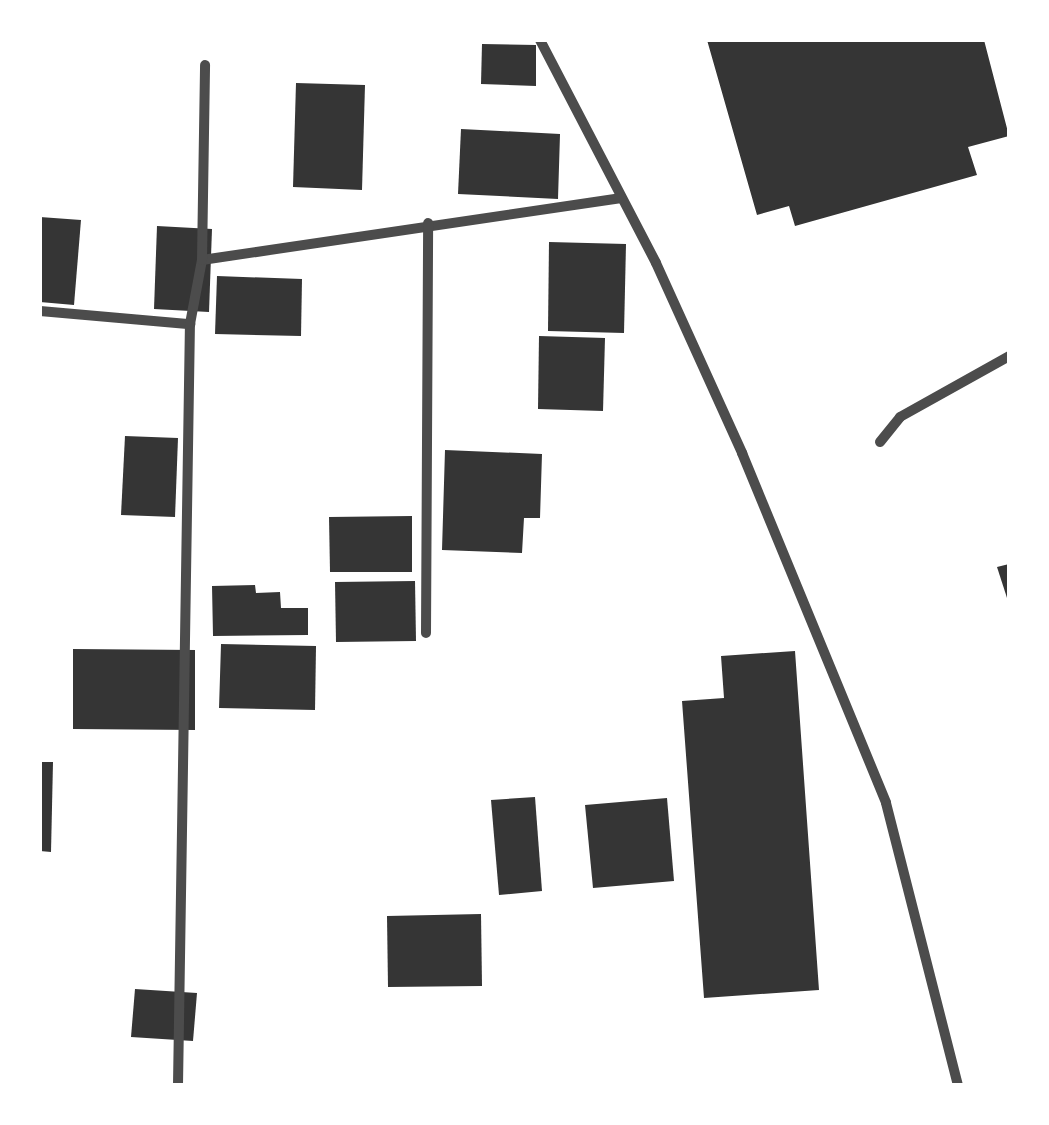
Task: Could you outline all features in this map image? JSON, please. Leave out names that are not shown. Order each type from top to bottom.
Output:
[{"type":"street","points":[[540,40],[622,198],[742,453],[886,803],[958,1085]]},
{"type":"street","points":[[178,1085],[190,324],[202,260],[205,65]]},
{"type":"street","points":[[202,260],[428,223],[622,198]]},
{"type":"street","points":[[426,633],[428,223]]},
{"type":"street","points":[[40,311],[190,324]]},
{"type":"street","points":[[880,442],[900,416],[1009,356]]},
{"type":"building","points":[[707,40],[984,40],[1009,136],[968,147],[977,175],[795,226],[789,206],[757,215]]},
{"type":"building","points":[[482,44],[536,45],[536,86],[481,84]]},
{"type":"building","points":[[296,83],[365,85],[362,190],[293,187]]},
{"type":"building","points":[[461,129],[560,134],[558,199],[458,194]]},
{"type":"building","points":[[40,217],[81,220],[74,305],[40,302]]},
{"type":"building","points":[[157,226],[212,229],[209,312],[154,309]]},
{"type":"building","points":[[549,242],[626,244],[624,333],[548,331]]},
{"type":"building","points":[[217,276],[302,279],[301,336],[215,334]]},
{"type":"building","points":[[539,336],[605,338],[603,411],[538,409]]},
{"type":"building","points":[[125,436],[178,438],[175,517],[121,515]]},
{"type":"building","points":[[445,450],[542,454],[540,518],[524,518],[522,553],[442,550]]},
{"type":"building","points":[[412,516],[412,572],[330,572],[329,517]]},
{"type":"building","points":[[1009,564],[1009,601],[1008,601],[997,567]]},
{"type":"building","points":[[415,581],[416,641],[336,642],[335,582]]},
{"type":"building","points":[[255,585],[256,593],[280,592],[281,608],[308,608],[308,635],[213,636],[212,586]]},
{"type":"building","points":[[221,644],[316,646],[315,710],[219,708]]},
{"type":"building","points":[[73,649],[195,650],[195,730],[73,729]]},
{"type":"building","points":[[795,651],[819,990],[704,998],[682,701],[724,698],[721,656]]},
{"type":"building","points":[[40,762],[53,762],[51,852],[40,851]]},
{"type":"building","points":[[535,797],[542,891],[499,895],[491,800]]},
{"type":"building","points":[[667,798],[674,881],[593,888],[585,805]]},
{"type":"building","points":[[481,914],[482,986],[388,987],[387,916]]},
{"type":"building","points":[[135,989],[197,993],[193,1041],[131,1037]]}]
